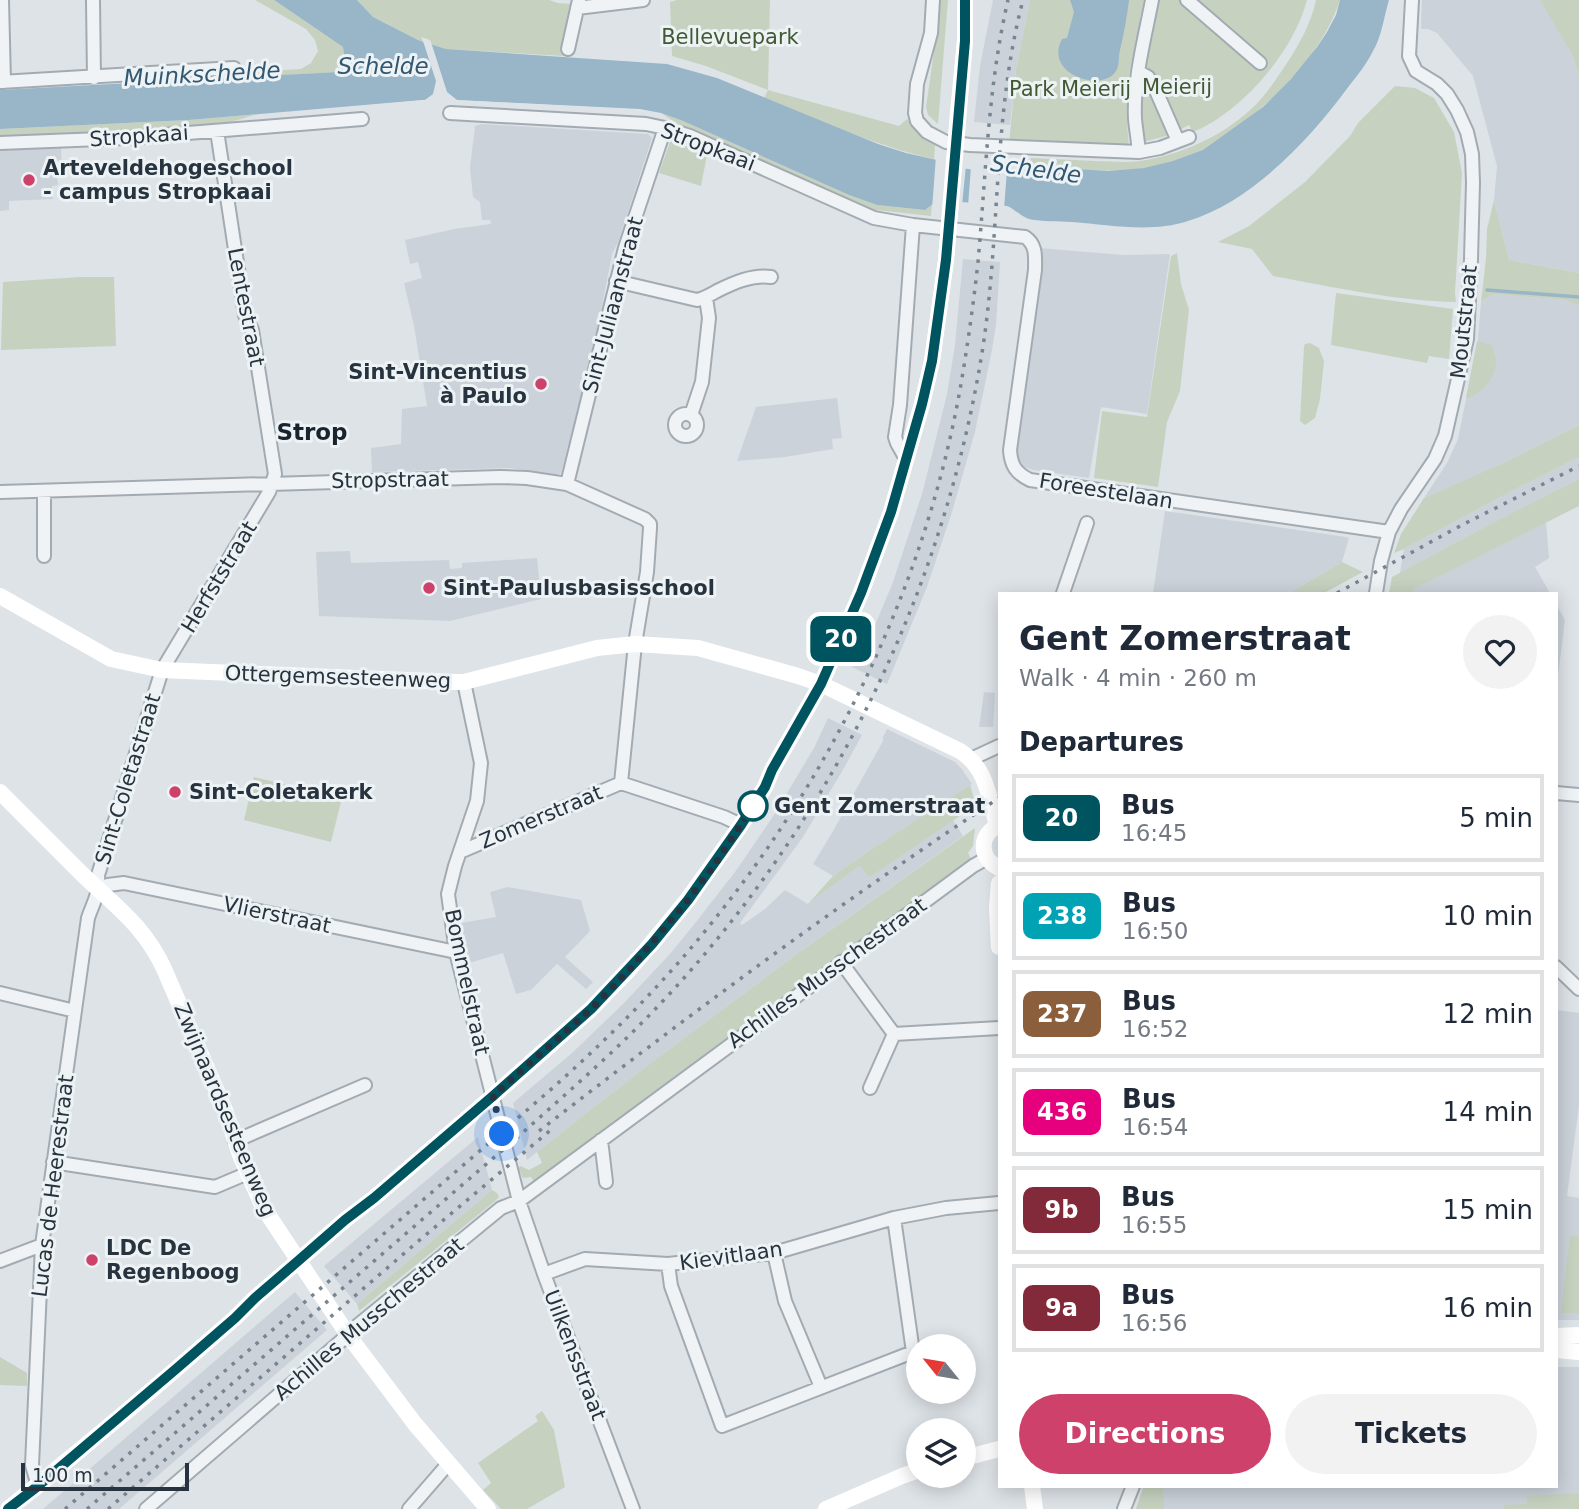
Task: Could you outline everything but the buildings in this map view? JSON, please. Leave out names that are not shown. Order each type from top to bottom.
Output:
[{"type":"street","points":[[2,0],[2,82],[234,68]]},
{"type":"street","points":[[94,78],[93,5],[103,0]]},
{"type":"street","points":[[568,49],[578,4],[643,0]]},
{"type":"street","points":[[933,0],[931,33],[917,84],[915,113],[916,121],[922,128],[938,139],[970,145],[1139,152],[1184,139],[1149,77],[1139,72]]},
{"type":"street","points":[[8,1509],[235,1318],[591,1009],[629,970],[688,900],[741,825],[765,787],[821,684],[877,552],[922,404],[932,361],[946,260],[965,41],[965,0]]},
{"type":"street","points":[[1139,152],[1135,118],[1139,72],[1152,0]]},
{"type":"street","points":[[1187,0],[1259,63]]},
{"type":"street","name":"Moutstraat","points":[[1376,592],[1388,532],[1435,459],[1445,436],[1466,339],[1471,259],[1473,183],[1472,154],[1467,132],[1447,94],[1416,71],[1409,56],[1412,0]]},
{"type":"street","name":"Stropkaai","points":[[450,113],[646,124],[665,128],[690,136],[874,218],[913,225],[1026,237],[1031,242]]},
{"type":"street","name":"Stropkaai","points":[[0,142],[113,138],[362,118]]},
{"type":"street","name":"Sint-Juliaanstraat","points":[[566,484],[598,364],[616,281],[665,128]]},
{"type":"street","name":"Lentestraat","points":[[217,131],[245,315],[252,330],[275,474],[274,483]]},
{"type":"street","points":[[906,459],[895,437],[900,405],[913,225]]},
{"type":"street","name":"Foreestelaan","points":[[1031,242],[1035,251],[1035,270],[1010,450],[1013,468],[1021,475],[1030,480],[1388,532]]},
{"type":"street","points":[[616,281],[697,300],[754,276],[771,277]]},
{"type":"street","points":[[691,415],[702,382],[709,318],[706,298]]},
{"type":"street","name":"Stropstraat","points":[[0,492],[500,477],[566,484],[645,519],[650,524],[647,572],[635,643]]},
{"type":"street","name":"Herfststraat","points":[[162,670],[274,483]]},
{"type":"street","points":[[44,491],[44,556]]},
{"type":"street","points":[[1063,592],[1087,523]]},
{"type":"street","name":"Ottergemsesteenweg","points":[[1,600],[111,659],[162,670],[464,682],[597,648],[635,643],[698,648],[821,684],[955,748],[971,759]]},
{"type":"street","points":[[621,783],[635,643]]},
{"type":"street","name":"Sint-Coletastraat","points":[[99,888],[98,875],[162,670]]},
{"type":"street","name":"Bommelstraat","points":[[464,682],[481,763],[477,801],[448,894],[456,951],[519,1201]]},
{"type":"street","points":[[993,863],[984,852],[984,841],[989,831],[998,825],[982,774],[971,759],[998,746]]},
{"type":"street","name":"Zomerstraat","points":[[460,852],[621,783],[741,825]]},
{"type":"street","name":"Zwijnaardsesteenweg","points":[[0,792],[139,928],[158,955],[225,1110],[263,1207],[348,1335],[415,1424],[488,1509]]},
{"type":"street","points":[[1558,793],[1579,795]]},
{"type":"street","name":"Achilles Musschestraat","points":[[146,1509],[356,1326],[501,1208],[519,1201],[973,866],[993,863]]},
{"type":"street","name":"Vlierstraat","points":[[99,888],[124,883],[456,951]]},
{"type":"street","name":"Lucas de Heerestraat","points":[[38,1486],[32,1465],[42,1245],[88,918],[99,888]]},
{"type":"street","points":[[841,962],[894,1034]]},
{"type":"street","points":[[1558,969],[1579,989]]},
{"type":"street","points":[[0,993],[75,1011]]},
{"type":"street","points":[[894,1034],[998,1028]]},
{"type":"street","points":[[870,1088],[894,1034]]},
{"type":"street","points":[[235,1141],[365,1084]]},
{"type":"street","points":[[601,1140],[606,1182]]},
{"type":"street","points":[[53,1162],[215,1187],[248,1174]]},
{"type":"street","name":"Uilkensstraat","points":[[519,1201],[633,1509]]},
{"type":"street","name":"Kievitlaan","points":[[544,1274],[585,1259],[668,1264],[774,1252],[894,1218],[946,1208],[998,1203]]},
{"type":"street","points":[[668,1264],[671,1286],[722,1426],[913,1352],[894,1218]]},
{"type":"street","points":[[0,1261],[42,1245]]},
{"type":"street","points":[[774,1252],[785,1301],[821,1387]]},
{"type":"street","points":[[1558,1336],[1579,1335]]},
{"type":"street","points":[[1558,1350],[1579,1352]]},
{"type":"street","points":[[976,1455],[998,1449]]},
{"type":"street","points":[[409,1509],[448,1464]]},
{"type":"street","points":[[826,1509],[906,1475]]},
{"type":"street","points":[[1032,1488],[1035,1509]]},
{"type":"street","points":[[1124,1509],[1132,1488]]},
{"type":"shaded area","points":[[993,0],[1030,0],[1016,70],[1010,125],[974,122],[980,66]]},
{"type":"shaded area","points":[[1422,0],[1540,0],[1544,4],[1573,56],[1579,78],[1579,273],[1509,260],[1494,200],[1497,166],[1473,76],[1437,33],[1421,29]]},
{"type":"shaded area","points":[[482,124],[648,134],[652,138],[612,254],[594,347],[561,473],[557,475],[510,468],[372,472],[371,448],[401,444],[402,409],[427,406],[404,283],[422,278],[418,262],[410,264],[405,240],[491,224],[490,220],[482,220],[480,202],[473,197],[470,168],[475,126]]},
{"type":"shaded area","name":"Arteveldehogeschool - campus Stropkaai","points":[[61,148],[62,175],[57,175],[58,185],[52,186],[53,199],[9,201],[9,210],[0,211],[0,149]]},
{"type":"shaded area","points":[[1039,248],[1124,255],[1170,254],[1147,414],[1101,407],[1089,478],[1033,470],[1020,465],[1015,454]]},
{"type":"shaded area","points":[[963,259],[1000,262],[992,350],[975,432],[952,512],[927,587],[887,684],[852,667],[871,635],[893,582],[922,494],[947,394],[955,345]]},
{"type":"shaded area","points":[[1493,294],[1566,300],[1579,306],[1579,425],[1483,473],[1424,498],[1447,463],[1458,439],[1478,339],[1481,302]]},
{"type":"shaded area","points":[[837,398],[842,438],[832,439],[833,449],[737,461],[756,407]]},
{"type":"shaded area","points":[[1579,457],[1579,479],[1400,573],[1404,549]]},
{"type":"shaded area","points":[[1165,511],[1349,538],[1342,562],[1291,592],[1153,592]]},
{"type":"shaded area","points":[[1546,522],[1549,558],[1535,567],[1549,592],[1412,592]]},
{"type":"shaded area","name":"Sint-Paulusbasisschool","points":[[350,551],[351,563],[449,560],[450,569],[462,568],[462,563],[537,558],[541,599],[450,621],[319,616],[316,552]]},
{"type":"shaded area","points":[[1558,608],[1565,620],[1558,676]]},
{"type":"shaded area","points":[[984,692],[995,693],[993,727],[979,727]]},
{"type":"shaded area","points":[[828,718],[862,735],[803,837],[740,923],[742,925],[765,909],[785,890],[808,904],[860,864],[869,878],[953,820],[963,836],[794,956],[527,1160],[513,1103],[572,1053],[623,1004],[692,927],[735,872],[772,818],[814,748]]},
{"type":"shaded area","points":[[887,729],[955,762],[972,784],[833,876],[813,864],[883,741]]},
{"type":"shaded area","points":[[508,887],[581,900],[590,931],[565,957],[593,982],[586,989],[557,964],[531,990],[516,994],[503,953],[469,963],[461,923],[496,917],[490,892]]},
{"type":"shaded area","points":[[1558,1010],[1579,1013],[1579,1106],[1567,1196],[1579,1198],[1579,1320],[1558,1320]]},
{"type":"shaded area","points":[[478,1137],[492,1190],[357,1304],[324,1266]]},
{"type":"shaded area","points":[[295,1292],[327,1330],[119,1509],[43,1509]]},
{"type":"shaded area","points":[[1558,1367],[1579,1367],[1579,1509],[1136,1509],[1143,1488],[1558,1488]]},
{"type":"green space","points":[[255,0],[274,0],[343,47],[344,61],[341,70],[235,78],[235,73],[301,69],[311,63],[318,51],[315,40],[306,29]]},
{"type":"green space","points":[[357,0],[549,0],[573,4],[564,56],[446,49],[418,40],[373,17]]},
{"type":"green space","name":"Bellevuepark","points":[[770,0],[768,90],[672,56],[670,2]]},
{"type":"green space","points":[[939,0],[948,0],[938,124],[928,115],[926,107]]},
{"type":"green space","points":[[1030,0],[1144,0],[1140,18],[1153,20],[1157,0],[1307,0],[1291,39],[1263,78],[1230,110],[1193,132],[1189,125],[1170,135],[1143,142],[1141,100],[1145,87],[1149,87],[1134,52],[1127,99],[1129,147],[1009,144],[1016,70]]},
{"type":"green space","points":[[1316,0],[1340,0],[1332,20],[1308,59],[1260,109],[1202,151],[1167,163],[1131,170],[1027,166],[1031,158],[1139,161],[1184,150],[1226,129],[1250,110],[1270,88],[1301,40]]},
{"type":"green space","points":[[1540,0],[1579,0],[1579,78],[1573,56]]},
{"type":"green space","points":[[1395,86],[1415,88],[1434,98],[1454,132],[1462,173],[1456,302],[1387,296],[1273,276],[1252,249],[1218,242],[1249,226],[1305,182]]},
{"type":"green space","points":[[768,90],[899,126],[907,119],[920,135],[935,145],[934,159],[869,140],[764,98]]},
{"type":"green space","points":[[661,113],[877,205],[925,210],[932,204],[931,216],[876,210],[874,212],[692,132]]},
{"type":"green space","points":[[258,114],[231,122],[162,130],[0,138],[0,129]]},
{"type":"green space","points":[[671,139],[707,155],[701,186],[659,173]]},
{"type":"green space","points":[[1494,200],[1509,260],[1579,273],[1579,306],[1566,300],[1493,294],[1481,302],[1487,229]]},
{"type":"green space","points":[[1177,253],[1181,284],[1189,310],[1180,391],[1167,422],[1158,487],[1094,478],[1102,411],[1147,417],[1171,256]]},
{"type":"green space","points":[[114,277],[116,346],[1,350],[3,282]]},
{"type":"green space","points":[[1336,293],[1453,309],[1449,359],[1429,356],[1427,363],[1331,345]]},
{"type":"green space","points":[[1477,341],[1492,345],[1495,368],[1491,379],[1483,388],[1466,398]]},
{"type":"green space","points":[[1310,343],[1319,348],[1324,361],[1315,418],[1305,425],[1300,421],[1304,347]]},
{"type":"green space","points":[[1579,425],[1579,457],[1394,553],[1401,534],[1424,498],[1497,466]]},
{"type":"green space","points":[[1579,479],[1579,506],[1412,592],[1389,592],[1392,577]]},
{"type":"green space","points":[[1342,562],[1363,572],[1326,592],[1291,592]]},
{"type":"green space","points":[[254,777],[342,798],[331,842],[244,820]]},
{"type":"green space","points":[[970,785],[976,805],[869,878],[860,865],[808,904],[833,876]]},
{"type":"green space","points":[[975,828],[973,846],[968,853],[973,862],[536,1185],[531,1177],[523,1178],[518,1168],[521,1166],[529,1170],[542,1163],[537,1152],[635,1075],[794,956]]},
{"type":"green space","points":[[492,1190],[499,1197],[494,1202],[359,1311],[357,1304]]},
{"type":"green space","points":[[1570,1236],[1579,1236],[1579,1313],[1561,1313]]},
{"type":"green space","points":[[0,1357],[27,1373],[27,1386],[0,1385]]},
{"type":"green space","points":[[542,1411],[554,1430],[565,1487],[527,1509],[501,1509],[483,1490],[491,1483],[478,1463],[538,1421],[535,1416]]},
{"type":"green space","points":[[1143,1488],[1163,1488],[1164,1509],[1136,1509]]},
{"type":"green space","points":[[1579,1493],[1579,1509],[1504,1509],[1504,1505],[1527,1504],[1527,1496]]},
{"type":"water","name":"Schelde","points":[[274,0],[357,0],[373,17],[418,40],[446,49],[667,64],[717,78],[878,144],[937,160],[944,166],[1009,174],[1027,166],[1108,171],[1144,168],[1203,150],[1263,107],[1291,79],[1327,32],[1340,0],[1389,0],[1379,39],[1368,60],[1334,106],[1298,147],[1235,199],[1188,221],[1160,227],[1034,220],[1007,206],[938,200],[925,210],[877,205],[683,121],[640,109],[434,99],[189,120],[0,129],[0,90],[341,70],[344,61],[343,47]]},
{"type":"water","points":[[1070,0],[1129,0],[1118,66],[1109,77],[1088,80],[1077,77],[1067,71],[1061,62],[1058,52],[1062,39],[1067,38],[1074,12]]},
{"type":"pier","points":[[421,37],[430,40],[447,92],[457,100],[627,109],[636,112],[434,102],[262,117],[425,100],[433,94],[436,81]]},
{"type":"pier","points":[[936,156],[945,163],[966,165],[962,205],[939,203],[932,209]]},
{"type":"pier","points":[[971,166],[1007,170],[1004,209],[968,206]]},
{"type":"waterway","points":[[1487,290],[1579,297]]},
{"type":"railway","points":[[65,1509],[548,1092],[614,1031],[714,920],[760,859],[802,796],[840,730],[874,661],[903,591],[928,519],[948,446],[971,317],[992,97],[1008,0]]},
{"type":"railway","points":[[87,1509],[520,1135],[627,1037],[661,1003],[721,934],[776,861],[825,784],[869,704],[906,621],[938,536],[963,448],[981,359],[992,269],[1006,89],[1023,0]]},
{"type":"railway","points":[[1339,592],[1462,525],[1579,466]]},
{"type":"railway","points":[[539,1131],[766,960],[998,799]]},
{"type":"railway","points":[[108,1509],[552,1129]]},
{"type":"bus line","name":"20","points":[[8,1509],[176,1369],[591,1009],[629,970],[688,900],[741,825],[765,787],[821,684],[861,593],[891,512],[922,404],[932,361],[946,260],[965,41],[965,0]]},
{"type":"place","name":"Arteveldehogeschool - campus Stropkaai","points":[[29,180]]},
{"type":"place","name":"Sint-Vincentius à Paulo","points":[[541,384]]},
{"type":"place","name":"Sint-Paulusbasisschool","points":[[429,588]]},
{"type":"place","name":"Sint-Coletakerk","points":[[175,792]]},
{"type":"place","name":"Gent Zomerstraat","points":[[753,806]]},
{"type":"place","name":"LDC De Regenboog","points":[[92,1260]]},
{"type":"district","name":"Strop","points":[[312,432]]},
{"type":"route","points":[[502,1134],[493,1096],[591,1009],[629,970],[688,900],[753,806]]},
{"type":"water label","name":"Muinkschelde","points":[[202,74]]},
{"type":"park label","name":"Meierij","points":[[1177,87]]},
{"type":"park label","name":"Park Meierij","points":[[1070,89]]}]
